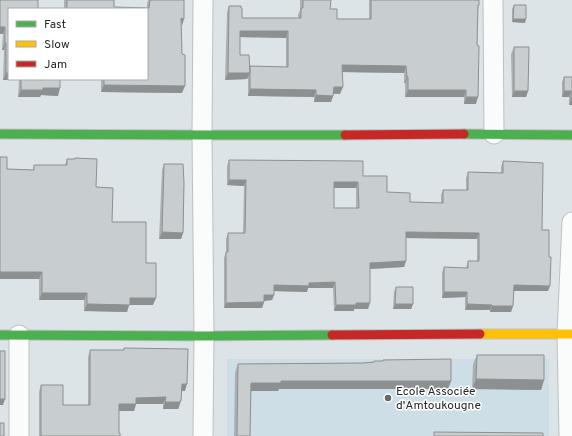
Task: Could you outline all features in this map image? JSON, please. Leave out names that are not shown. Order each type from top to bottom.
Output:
[{"type":"street","points":[[203,0],[203,436]]},
{"type":"street","points":[[493,0],[494,134]]},
{"type":"street","points":[[0,134],[572,135]]},
{"type":"street","points":[[569,436],[572,222]]},
{"type":"street","points":[[0,335],[204,336],[570,334]]},
{"type":"street","points":[[19,335],[19,436]]},
{"type":"shaded area","name":"Ecole Associée d'Amtoukougne","points":[[227,359],[549,359],[549,436],[227,436]]},
{"type":"building","points":[[0,0],[38,0],[38,8],[8,8],[8,73],[6,73],[5,27],[0,27]]},
{"type":"building","points":[[67,0],[114,0],[114,7],[149,8],[150,0],[184,0],[184,19],[181,18],[182,54],[185,55],[185,86],[104,85],[104,80],[148,80],[148,8],[67,8]]},
{"type":"building","points":[[303,0],[331,0],[330,9],[337,9],[337,19],[371,19],[371,0],[479,0],[477,45],[479,46],[478,97],[466,97],[466,90],[408,90],[406,66],[342,65],[343,87],[334,87],[333,96],[316,95],[316,90],[250,89],[250,73],[228,73],[229,6],[241,6],[242,18],[301,18]],"holes":[[[240,31],[288,31],[288,67],[250,66],[250,73],[249,55],[240,55]]]},
{"type":"building","points":[[514,5],[526,5],[526,19],[513,19]]},
{"type":"building","points":[[514,47],[529,47],[528,91],[514,91]]},
{"type":"building","points":[[564,77],[572,77],[572,99],[571,91],[564,91]]},
{"type":"building","points":[[21,80],[60,80],[60,88],[21,90]]},
{"type":"building","points":[[0,157],[7,157],[7,169],[34,170],[34,165],[67,165],[67,159],[97,159],[96,187],[113,188],[112,222],[146,222],[146,263],[156,263],[156,298],[130,298],[130,305],[87,304],[87,293],[42,293],[42,272],[0,272]]},
{"type":"building","points":[[229,160],[363,161],[363,176],[387,176],[387,192],[410,193],[410,202],[443,203],[443,190],[468,190],[468,172],[503,173],[503,161],[543,163],[542,230],[549,230],[549,257],[551,257],[550,286],[514,285],[513,306],[467,304],[467,292],[444,292],[444,267],[468,268],[468,261],[479,261],[479,233],[406,232],[406,261],[370,263],[370,303],[336,305],[335,282],[309,283],[309,286],[274,285],[274,295],[264,295],[264,302],[226,303],[226,252],[228,252],[228,233],[245,233],[246,180],[229,180]],"holes":[[[334,182],[358,182],[359,208],[334,208]]]},
{"type":"building","points":[[164,164],[183,164],[183,233],[162,232]]},
{"type":"building","points":[[396,287],[413,287],[413,304],[395,304]]},
{"type":"building","points":[[124,348],[188,349],[187,384],[182,384],[181,401],[165,402],[166,397],[136,398],[136,404],[119,404],[120,436],[41,436],[41,385],[63,385],[63,405],[90,405],[90,350],[124,350]]},
{"type":"building","points":[[0,351],[5,351],[5,399],[0,399]]},
{"type":"building","points":[[477,355],[544,355],[544,380],[476,379]]},
{"type":"building","points":[[451,359],[451,381],[281,381],[281,383],[251,383],[250,436],[237,436],[238,364],[364,363],[383,360]]},
{"type":"building","points":[[0,423],[4,423],[4,436],[0,436]]},
{"type":"building","points":[[434,432],[543,433],[543,436],[434,436]]},
{"type":"traffic: fast","points":[[0,134],[345,135]]},
{"type":"traffic: fast","points":[[464,134],[572,135]]},
{"type":"traffic: fast","points":[[0,335],[332,335]]},
{"type":"traffic: slow","points":[[480,334],[572,334]]},
{"type":"traffic: jam","points":[[345,135],[464,134]]},
{"type":"traffic: jam","points":[[332,335],[480,334]]},
{"type":"place","name":"Ecole Associée d'Amtoukougne","points":[[388,398]]}]
